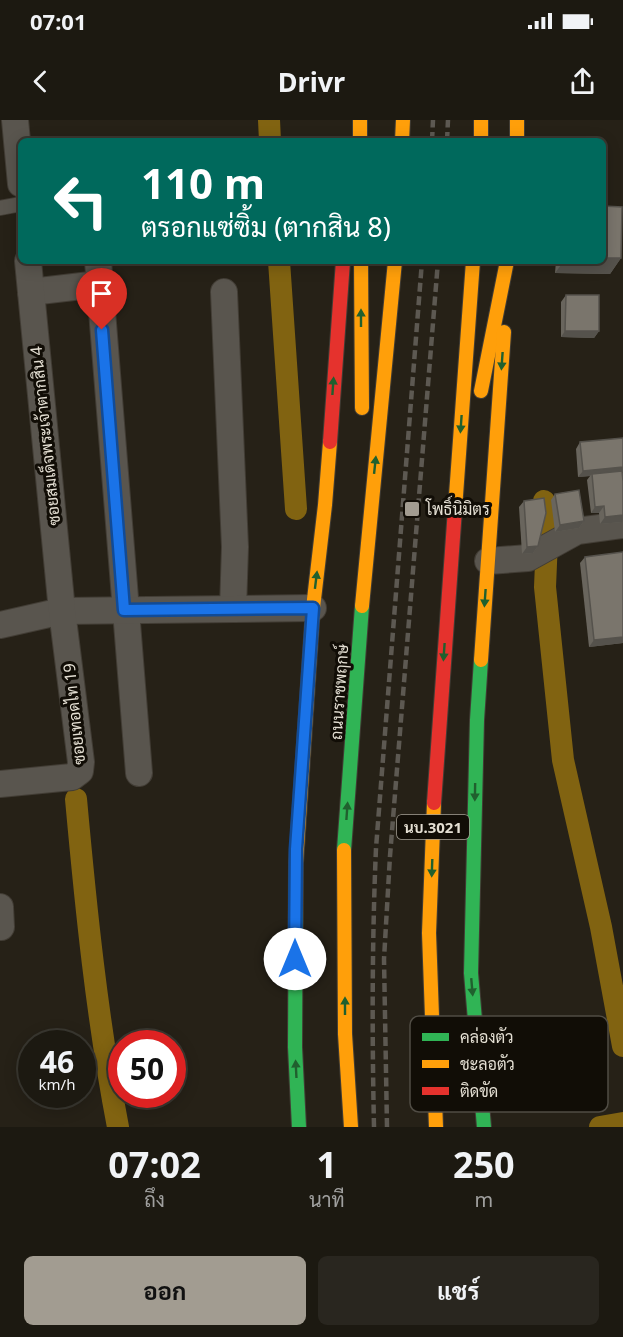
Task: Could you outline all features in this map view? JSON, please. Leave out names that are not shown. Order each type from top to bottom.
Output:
[{"type":"main road","points":[[352,138],[354,120]]},
{"type":"main road","points":[[360,120],[360,138]]},
{"type":"main road","points":[[402,138],[403,120]]},
{"type":"main road","points":[[481,120],[481,138]]},
{"type":"main road","points":[[517,120],[517,138]]},
{"type":"main road","name":"ถนนราชพฤกษ์","points":[[299,1127],[295,1047],[296,849],[313,608],[325,504],[342,264]]},
{"type":"main road","points":[[361,264],[362,424]]},
{"type":"main road","name":"ถนนราชพฤกษ์","points":[[351,1127],[345,1034],[344,850],[363,586],[395,264]]},
{"type":"main road","name":"นบ.3021","points":[[432,1016],[429,933],[435,772],[473,264]]},
{"type":"main road","points":[[453,531],[507,264]]},
{"type":"main road","name":"นบ.3021","points":[[475,1016],[471,974],[477,720],[508,264]]},
{"type":"main road","points":[[363,459],[363,586]]},
{"type":"street","points":[[15,120],[9,152],[18,176]]},
{"type":"street","name":"ซอยสมเด็จพระเจ้าตากสิน 4","points":[[28,264],[62,610]]},
{"type":"street","points":[[31,292],[98,272],[139,773]]},
{"type":"street","points":[[224,292],[235,547],[232,609]]},
{"type":"street","points":[[488,561],[528,558],[577,531],[623,525]]},
{"type":"street","points":[[0,625],[62,610],[313,608]]},
{"type":"street","name":"ซอยเทอดไท 19","points":[[0,784],[72,777],[80,771],[81,762],[62,610]]},
{"type":"lane","points":[[0,208],[18,205]]},
{"type":"building","points":[[606,206],[622,207],[621,258],[606,258]]},
{"type":"building","points":[[566,295],[599,295],[599,331],[565,331]]},
{"type":"building","points":[[623,438],[623,467],[583,471],[580,442]]},
{"type":"building","points":[[622,471],[623,515],[605,517],[604,506],[595,507],[592,474]]},
{"type":"building","points":[[579,490],[584,521],[560,525],[555,494]]},
{"type":"building","points":[[544,498],[546,513],[538,546],[527,547],[524,501]]},
{"type":"building","points":[[623,552],[623,637],[594,640],[585,557]]},
{"type":"waterway","points":[[269,120],[270,138]]},
{"type":"waterway","points":[[279,264],[296,509]]},
{"type":"waterway","points":[[544,501],[547,540],[545,587],[563,760],[601,927],[623,1046]]},
{"type":"waterway","points":[[76,799],[93,963],[118,1127]]},
{"type":"waterway","points":[[600,1127],[623,1123]]},
{"type":"railway","points":[[432,138],[433,120]]},
{"type":"railway","points":[[447,138],[448,120]]},
{"type":"railway","points":[[374,1127],[373,988],[376,848],[422,264]]},
{"type":"railway","points":[[387,1127],[384,959],[390,856],[438,264]]},
{"type":"traffic: fast","points":[[344,850],[362,606]]},
{"type":"traffic: fast","points":[[475,1016],[471,973],[477,720],[481,660]]},
{"type":"traffic: fast","points":[[296,863],[295,1047],[299,1127]]},
{"type":"traffic: fast","points":[[483,1112],[484,1127]]},
{"type":"traffic: slow","points":[[360,120],[360,138]]},
{"type":"traffic: slow","points":[[402,138],[403,120]]},
{"type":"traffic: slow","points":[[481,120],[481,138]]},
{"type":"traffic: slow","points":[[517,120],[517,138]]},
{"type":"traffic: slow","points":[[361,264],[362,408]]},
{"type":"traffic: slow","points":[[362,606],[395,264]]},
{"type":"traffic: slow","points":[[455,509],[473,264]]},
{"type":"traffic: slow","points":[[481,391],[506,264]]},
{"type":"traffic: slow","points":[[481,660],[504,332]]},
{"type":"traffic: slow","points":[[296,863],[313,608],[330,442]]},
{"type":"traffic: slow","points":[[432,1016],[429,933],[434,803]]},
{"type":"traffic: slow","points":[[344,850],[345,1034],[351,1127]]},
{"type":"traffic: slow","points":[[435,1112],[436,1127]]},
{"type":"traffic: jam","points":[[330,442],[343,264]]},
{"type":"traffic: jam","points":[[434,803],[455,509]]},
{"type":"place","name":"โพธิ์นิมิตร","points":[[412,509]]},
{"type":"route","points":[[102,330],[124,610],[313,608],[296,849],[295,959]]}]
